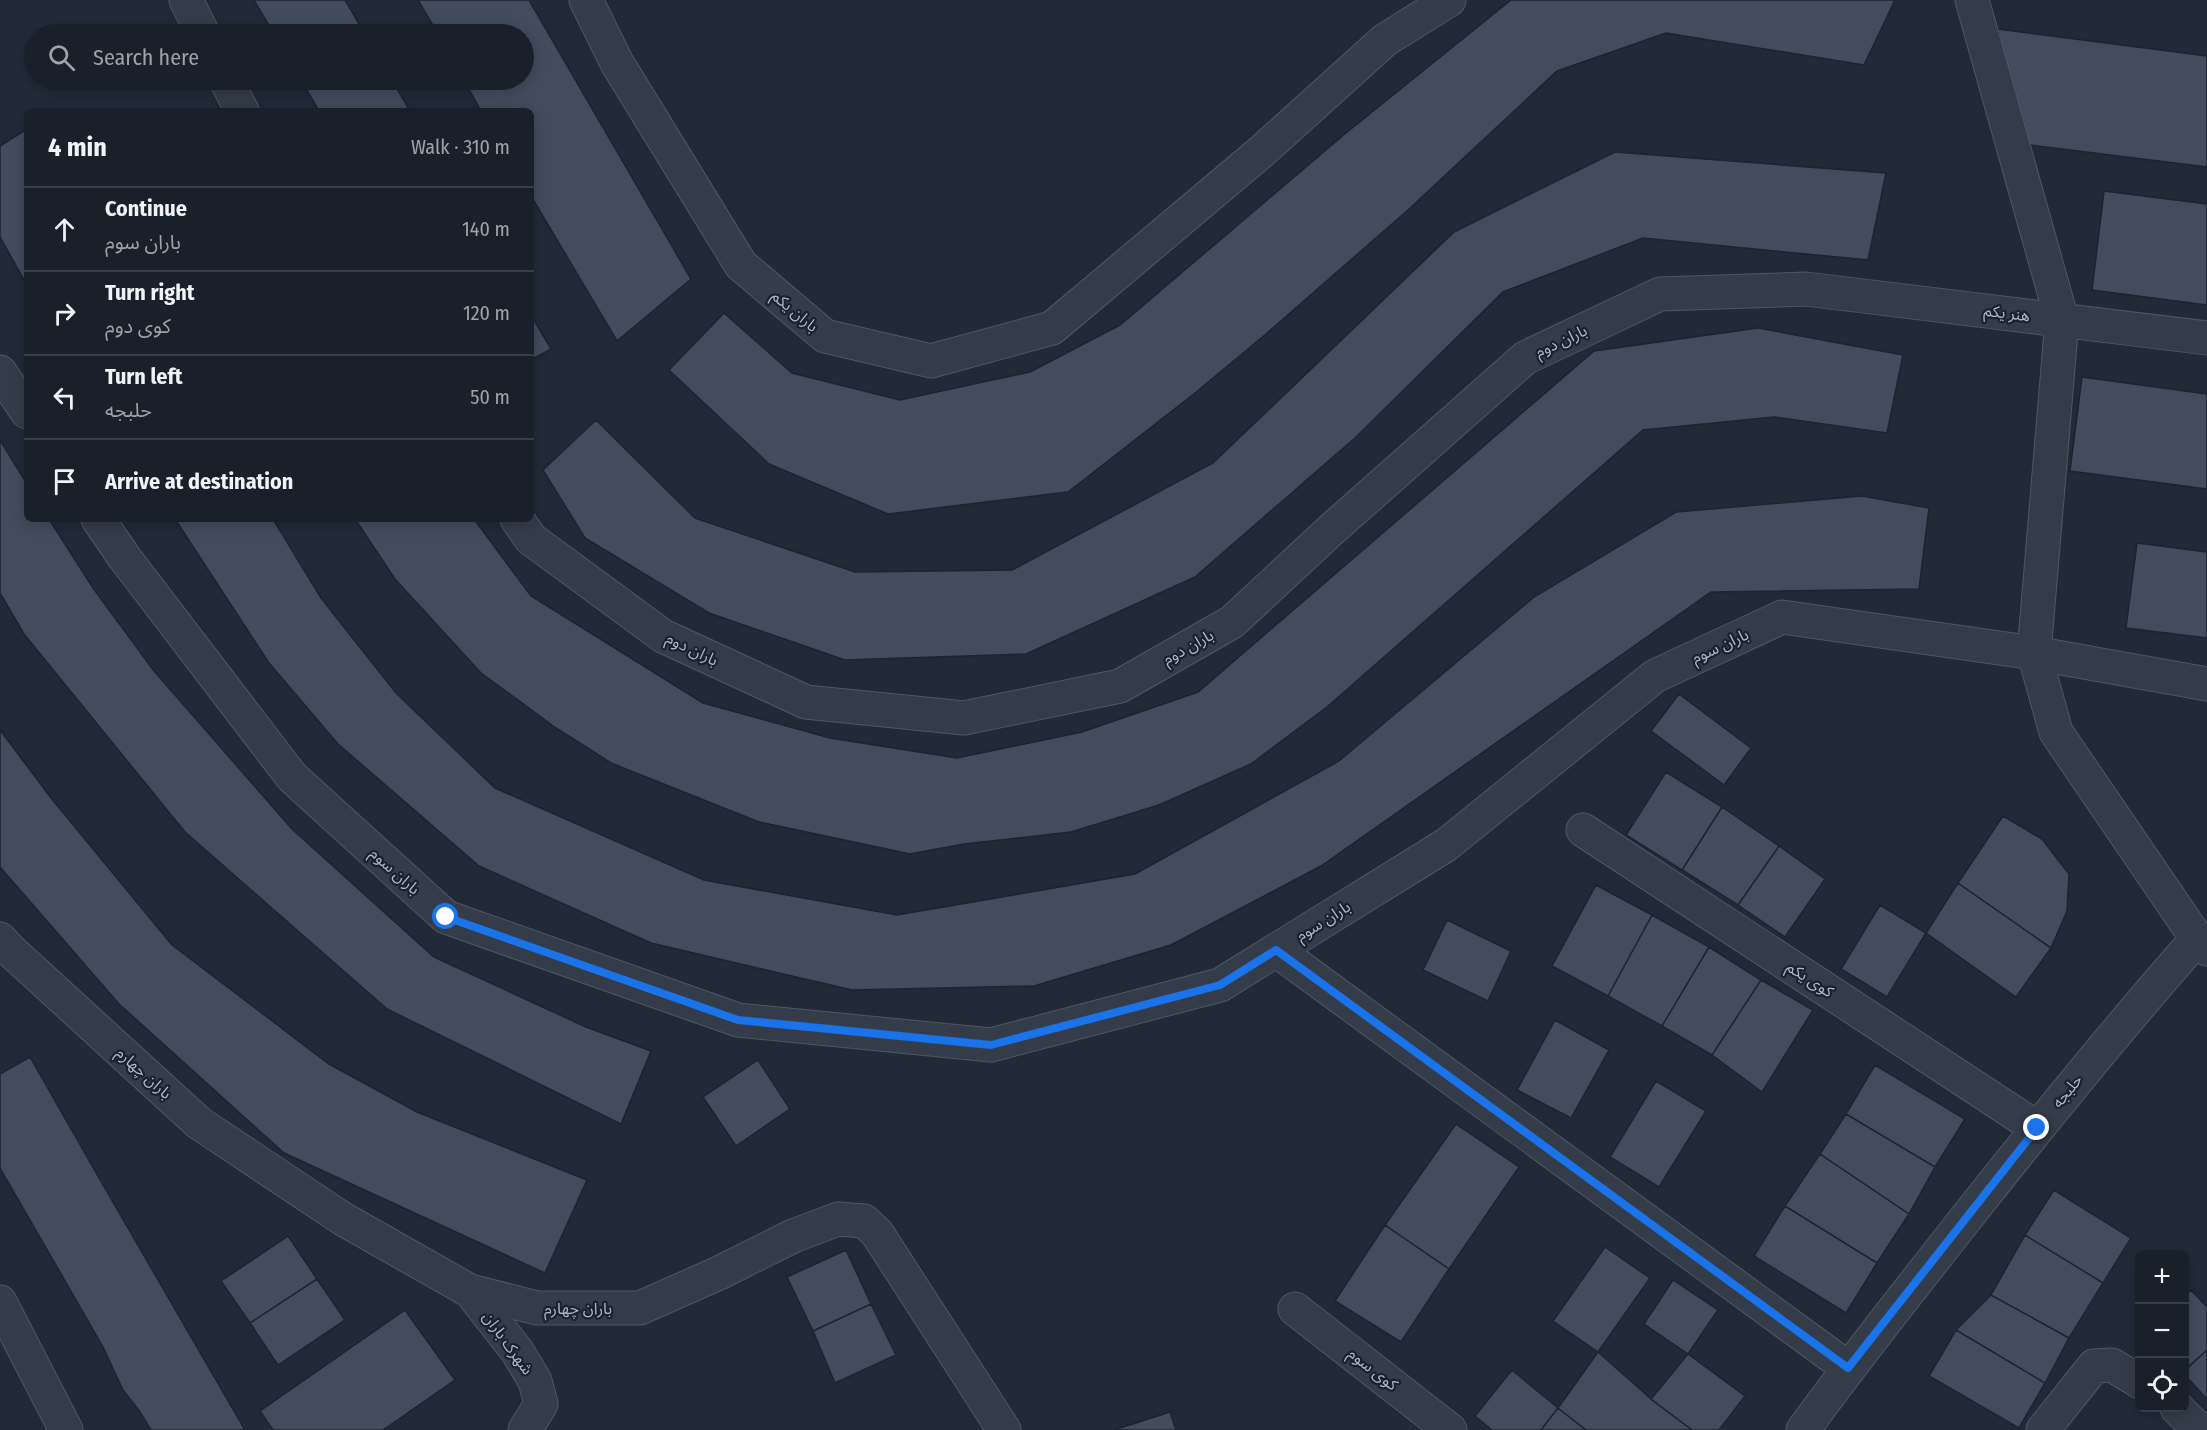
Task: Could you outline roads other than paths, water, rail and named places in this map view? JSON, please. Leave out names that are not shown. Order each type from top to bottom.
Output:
[{"type":"street","points":[[186,0],[198,24]]},
{"type":"street","name":"باران یکم","points":[[586,0],[617,63],[741,265],[825,336],[931,361],[1052,328],[1261,152],[1385,40],[1449,0]]},
{"type":"street","points":[[1972,0],[2062,320],[2034,653],[2056,732],[2202,944]]},
{"type":"street","points":[[231,90],[240,108]]},
{"type":"street","name":"هنر یکم","points":[[1806,289],[2207,338]]},
{"type":"street","name":"باران دوم","points":[[519,522],[531,539],[663,636],[806,702],[964,718],[1120,686],[1232,622],[1331,530],[1525,358],[1660,294],[1806,289]]},
{"type":"street","points":[[0,372],[24,408]]},
{"type":"street","name":"باران سوم","points":[[100,522],[124,558],[292,777],[446,917],[738,1020],[991,1045],[1220,985],[1446,846],[1655,676],[1782,617],[2034,653],[2207,684]]},
{"type":"street","name":"کوی یکم","points":[[1583,830],[2037,1128]]},
{"type":"street","name":"باران چهارم","points":[[0,939],[199,1123],[343,1219],[470,1291],[537,1308],[640,1308],[719,1274],[793,1236],[838,1219],[864,1221],[877,1233],[1004,1430]]},
{"type":"street","name":"حلبجه","points":[[1803,1430],[1848,1368],[2037,1128],[2141,1001],[2202,944]]},
{"type":"street","points":[[1276,950],[1848,1368]]},
{"type":"street","name":"شهرک باران","points":[[470,1291],[518,1351],[535,1380],[541,1404],[525,1430]]},
{"type":"street","points":[[0,1302],[66,1430]]},
{"type":"street","name":"کوی سوم","points":[[1295,1309],[1450,1430]]},
{"type":"street","points":[[2043,1430],[2094,1366],[2112,1365],[2135,1379]]},
{"type":"street","points":[[2182,1412],[2199,1430]]}]
